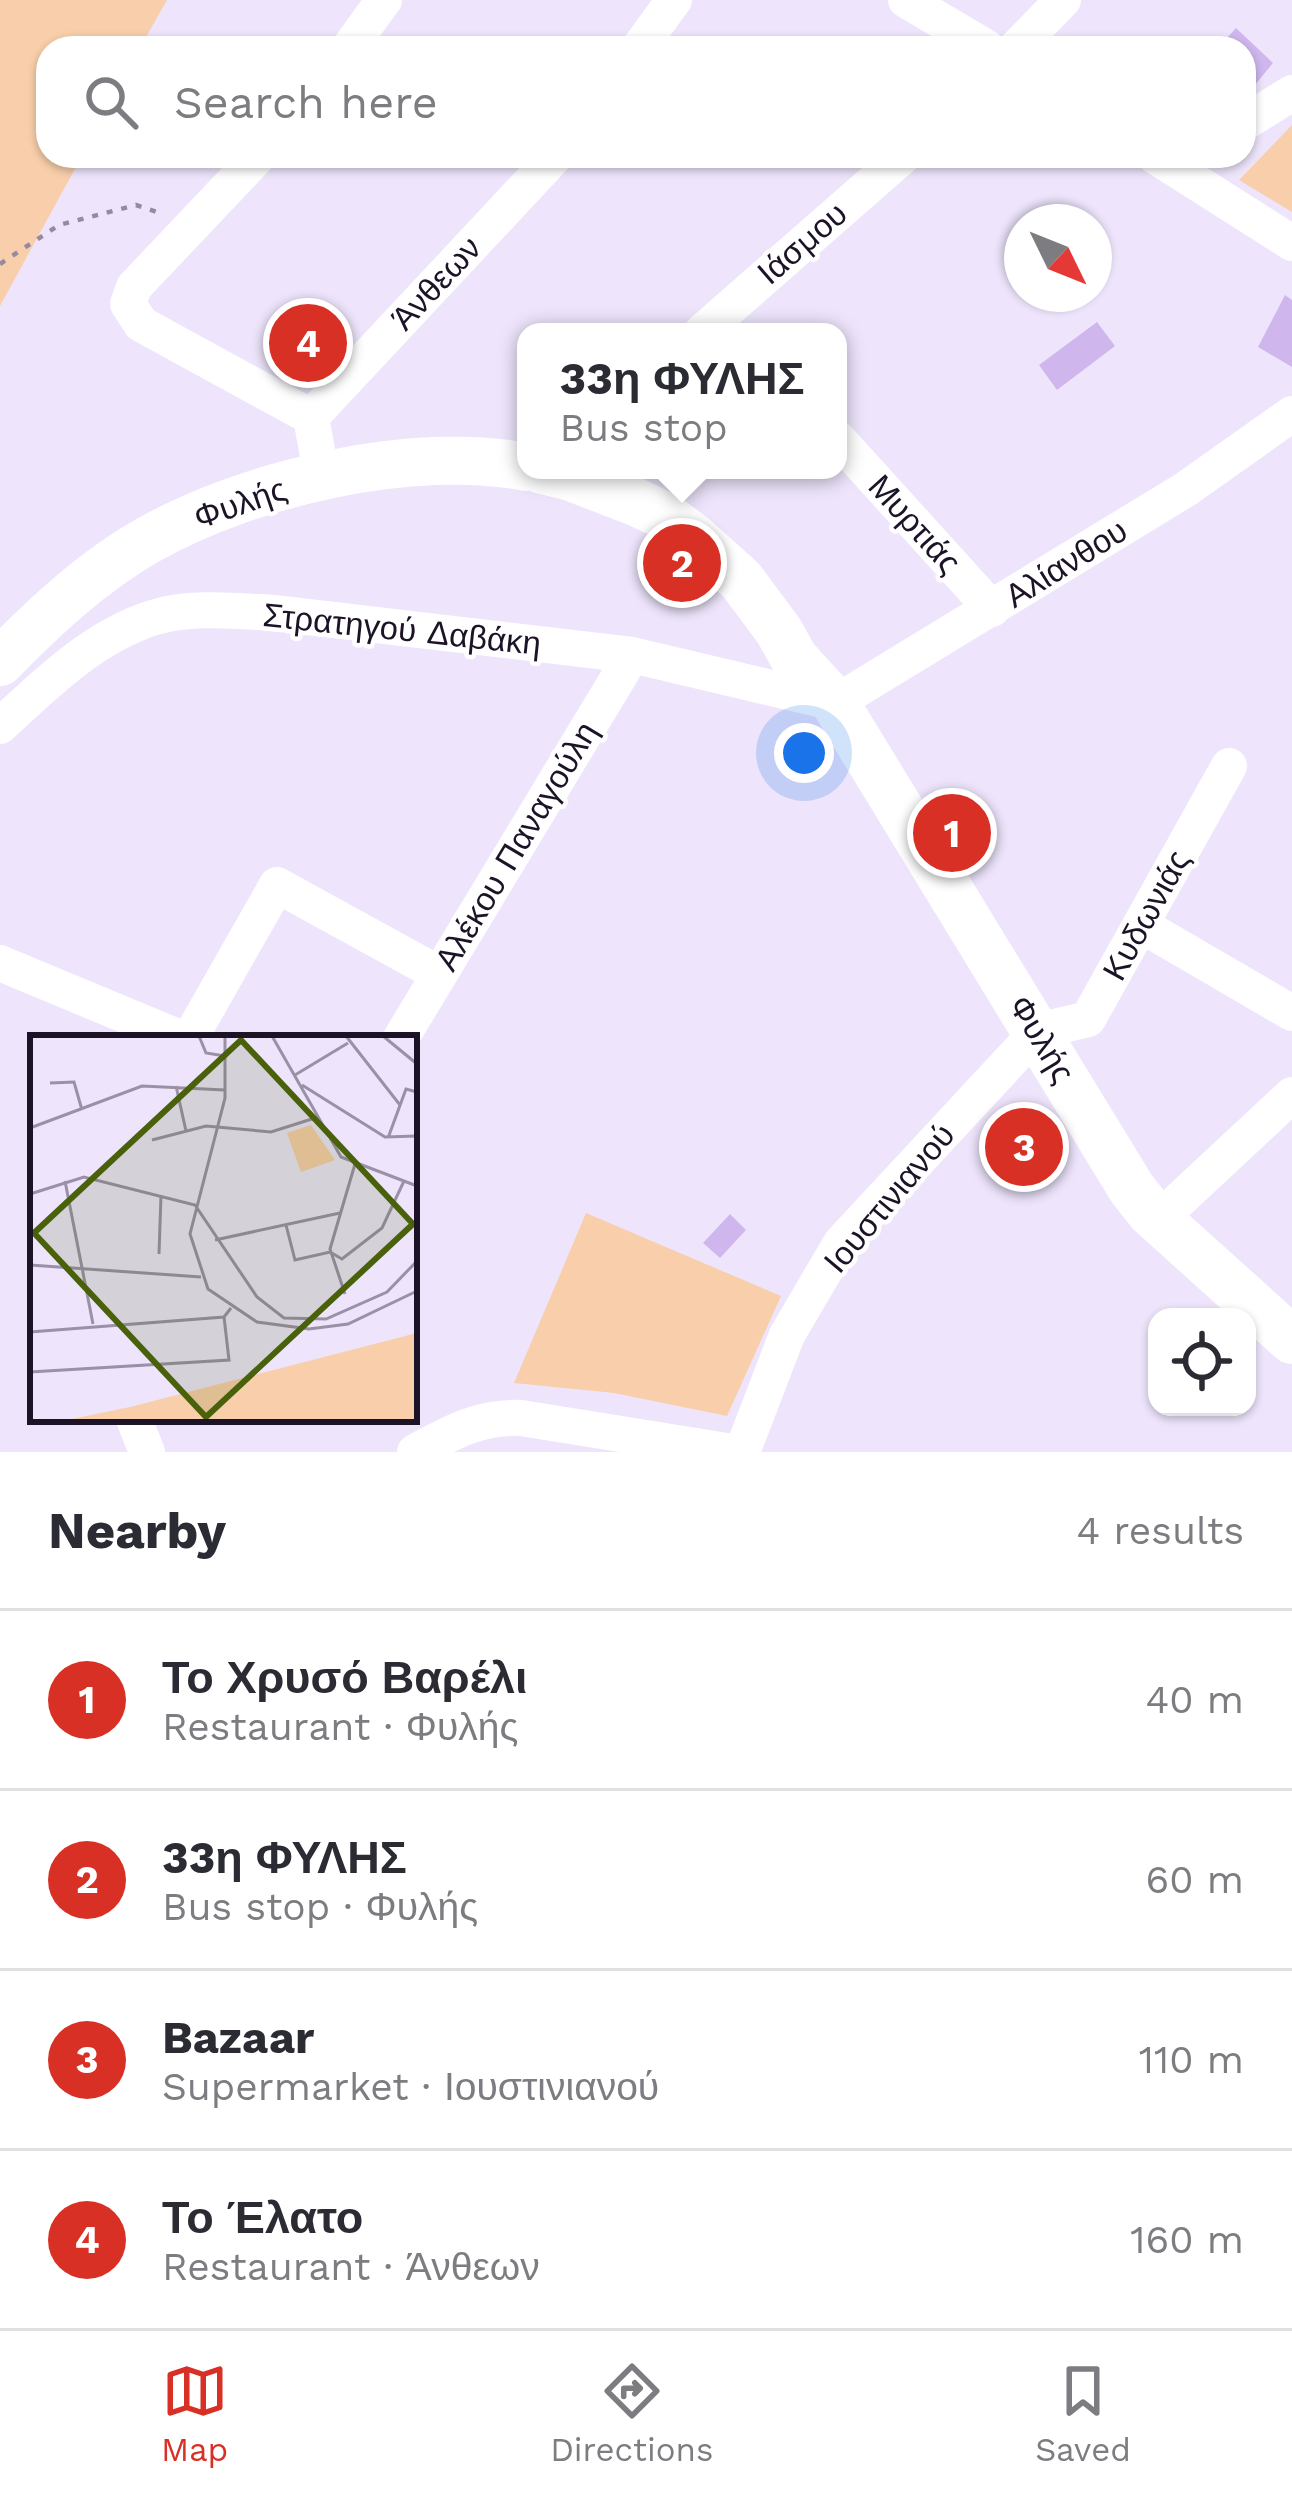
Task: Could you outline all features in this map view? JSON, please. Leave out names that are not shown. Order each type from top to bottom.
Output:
[{"type":"main road","name":"Φυλής","points":[[0,616],[72,553],[132,511],[201,479],[373,434],[476,426],[517,433]]},
{"type":"main road","name":"Φυλής","points":[[317,447],[372,466],[473,459],[517,466]]},
{"type":"main road","name":"Φυλής","points":[[0,662],[92,579],[148,539],[214,509],[276,489],[317,447]]},
{"type":"main road","name":"Φυλής","points":[[576,479],[665,516],[741,580],[794,658],[835,703],[1132,1189],[1151,1213],[1291,1336]]},
{"type":"main road","name":"Φυλής","points":[[663,479],[712,510],[777,572],[823,644],[835,703]]},
{"type":"street","points":[[358,36],[384,0]]},
{"type":"street","points":[[648,36],[674,0]]},
{"type":"street","points":[[906,0],[967,36]]},
{"type":"street","points":[[1028,36],[1063,0]]},
{"type":"street","points":[[1256,116],[1292,93]]},
{"type":"street","points":[[247,168],[134,287],[128,304],[141,324],[317,447]]},
{"type":"street","name":"Άνθεων","points":[[317,447],[545,168]]},
{"type":"street","name":"Ιάσμου","points":[[712,323],[889,168]]},
{"type":"street","points":[[1175,168],[1292,243]]},
{"type":"street","name":"Αλίανθου","points":[[835,703],[1186,490],[1292,414]]},
{"type":"street","name":"Μυρτιάς","points":[[847,449],[992,609]]},
{"type":"street","name":"Στρατηγού Δαβάκη","points":[[0,725],[100,640],[155,617],[224,610],[632,655],[835,703]]},
{"type":"street","name":"Αλέκου Παναγούλη","points":[[402,1035],[632,655]]},
{"type":"street","name":"Κυδωνιάς","points":[[1038,1030],[1088,1019],[1229,766]]},
{"type":"street","points":[[192,1035],[277,885],[439,974]]},
{"type":"street","points":[[1141,925],[1292,1013]]},
{"type":"street","points":[[0,963],[173,1035]]},
{"type":"street","name":"Ιουστινιανού","points":[[738,1452],[787,1335],[842,1244],[1038,1030]]},
{"type":"street","points":[[1160,1218],[1292,1095]]},
{"type":"street","points":[[418,1439],[502,1417],[738,1452]]},
{"type":"street","points":[[135,1422],[148,1452]]},
{"type":"path","points":[[0,264],[59,225],[136,206],[194,224]]},
{"type":"shaded area","points":[[0,0],[167,0],[147,36],[36,36],[36,168],[75,168],[0,306]]},
{"type":"shaded area","points":[[1292,125],[1292,212],[1239,180],[1256,168],[1256,162]]},
{"type":"shaded area","points":[[586,1213],[781,1296],[727,1416],[614,1393],[514,1383]]},
{"type":"building","points":[[1256,47],[1273,63],[1256,84]]},
{"type":"building","points":[[1285,295],[1292,300],[1292,367],[1258,347]]},
{"type":"building","points":[[1097,322],[1115,346],[1057,390],[1039,365]]},
{"type":"building","points":[[730,1214],[746,1230],[720,1258],[703,1243]]},
{"type":"place","name":"Το Έλατο","points":[[308,343]]},
{"type":"place","name":"33η ΦΥΛΗΣ","points":[[682,563]]},
{"type":"place","name":"Το Χρυσό Βαρέλι","points":[[952,833]]},
{"type":"place","name":"Bazaar","points":[[1024,1147]]}]
